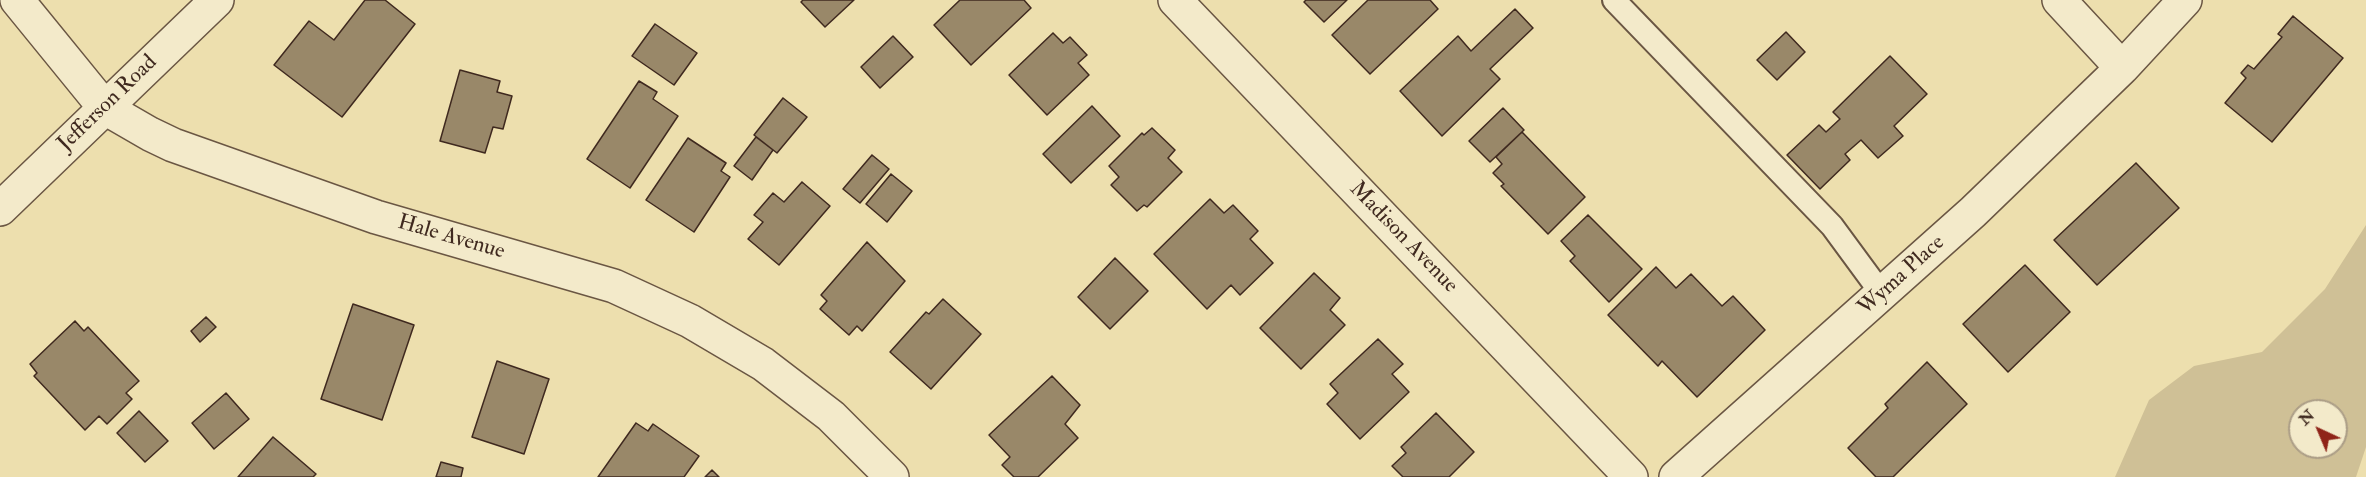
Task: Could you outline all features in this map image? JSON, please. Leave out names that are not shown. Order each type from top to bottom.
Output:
[{"type":"street","name":"Hale Avenue","points":[[17,0],[105,108],[173,145],[376,216],[614,286],[690,321],[763,364],[831,416],[892,477]]},
{"type":"street","name":"Jefferson Road","points":[[0,209],[217,0]]},
{"type":"street","name":"Madison Avenue","points":[[1175,0],[1631,477]]},
{"type":"street","points":[[2059,0],[2122,68]]},
{"type":"street","name":"Wyma Place","points":[[1676,477],[1973,212],[2122,68],[2186,0]]},
{"type":"lane","points":[[1614,0],[1832,226],[1882,294]]},
{"type":"shaded area","points":[[2366,225],[2366,447],[2356,477],[2115,477],[2149,400],[2194,366],[2262,352],[2325,289]]},
{"type":"building","points":[[365,0],[385,0],[415,24],[342,117],[274,65],[309,21],[334,40]]},
{"type":"building","points":[[803,0],[854,0],[825,27],[801,2]]},
{"type":"building","points":[[960,0],[1024,0],[1031,8],[971,65],[934,25]]},
{"type":"building","points":[[1306,0],[1347,0],[1324,22],[1304,2]]},
{"type":"building","points":[[1368,0],[1430,0],[1438,9],[1370,74],[1332,35]]},
{"type":"building","points":[[1515,9],[1533,28],[1490,69],[1500,79],[1442,136],[1400,91],[1458,36],[1471,51]]},
{"type":"building","points":[[2293,16],[2343,58],[2272,142],[2225,103],[2246,78],[2241,73],[2248,65],[2254,69],[2282,37],[2278,34]]},
{"type":"building","points":[[655,24],[697,53],[674,85],[632,56]]},
{"type":"building","points":[[1786,32],[1805,52],[1777,80],[1757,60]]},
{"type":"building","points":[[1053,33],[1063,43],[1070,37],[1087,55],[1078,63],[1089,75],[1047,115],[1009,75]]},
{"type":"building","points":[[893,36],[913,57],[880,88],[861,67]]},
{"type":"building","points":[[1890,56],[1927,94],[1894,126],[1903,136],[1878,158],[1861,140],[1845,154],[1850,160],[1820,189],[1787,155],[1819,125],[1826,132],[1840,119],[1833,112]]},
{"type":"building","points":[[460,70],[500,81],[497,92],[512,96],[503,129],[493,127],[485,153],[440,141]]},
{"type":"building","points":[[639,81],[657,92],[653,99],[678,116],[630,188],[587,159]]},
{"type":"building","points":[[783,98],[807,117],[777,153],[754,135]]},
{"type":"building","points":[[1092,106],[1120,136],[1071,183],[1043,154]]},
{"type":"building","points":[[1503,108],[1524,130],[1490,162],[1469,141]]},
{"type":"building","points":[[1152,128],[1175,150],[1168,158],[1182,172],[1147,207],[1144,205],[1137,211],[1111,185],[1119,177],[1109,166],[1142,133],[1144,135]]},
{"type":"building","points":[[1522,132],[1585,197],[1548,234],[1501,186],[1504,184],[1493,173],[1502,164],[1496,157]]},
{"type":"building","points":[[756,137],[773,150],[752,180],[734,166]]},
{"type":"building","points":[[688,138],[726,163],[721,171],[730,177],[694,232],[646,200]]},
{"type":"building","points":[[872,155],[889,169],[860,203],[843,189]]},
{"type":"building","points":[[2136,163],[2179,208],[2097,285],[2054,240]]},
{"type":"building","points":[[891,174],[912,191],[887,222],[866,204]]},
{"type":"building","points":[[802,182],[830,206],[779,265],[748,239],[763,222],[754,215],[773,193],[784,202]]},
{"type":"building","points":[[1210,199],[1224,213],[1233,205],[1258,231],[1250,239],[1273,263],[1240,295],[1231,285],[1207,309],[1154,254]]},
{"type":"building","points":[[1588,215],[1642,269],[1609,302],[1570,261],[1575,256],[1561,241]]},
{"type":"building","points":[[867,242],[905,281],[862,331],[857,326],[849,335],[820,309],[827,301],[821,295]]},
{"type":"building","points":[[1115,258],[1148,291],[1110,329],[1078,297]]},
{"type":"building","points":[[2025,265],[2070,312],[2008,372],[1963,324]]},
{"type":"building","points":[[1656,267],[1676,288],[1691,274],[1722,306],[1733,296],[1765,330],[1697,397],[1662,361],[1658,366],[1608,315]]},
{"type":"building","points":[[1314,273],[1340,298],[1330,310],[1345,325],[1301,369],[1260,328]]},
{"type":"building","points":[[943,299],[981,334],[931,389],[890,352],[926,312],[929,314]]},
{"type":"building","points":[[353,304],[414,325],[382,420],[321,399]]},
{"type":"building","points":[[206,317],[216,327],[200,342],[191,331]]},
{"type":"building","points":[[75,321],[84,331],[88,327],[139,381],[126,393],[132,399],[107,424],[99,416],[85,430],[34,376],[37,373],[30,364]]},
{"type":"building","points":[[1378,339],[1403,364],[1392,374],[1409,392],[1360,439],[1327,404],[1338,393],[1330,384]]},
{"type":"building","points":[[497,361],[549,379],[524,454],[472,437]]},
{"type":"building","points":[[1927,362],[1967,404],[1893,477],[1876,477],[1848,448],[1888,408],[1885,404]]},
{"type":"building","points":[[1052,376],[1080,405],[1065,424],[1078,438],[1038,477],[1014,477],[1002,465],[1010,457],[989,435]]},
{"type":"building","points":[[226,393],[249,419],[214,449],[192,423]]},
{"type":"building","points":[[139,411],[168,441],[145,462],[117,433]]},
{"type":"building","points":[[1436,413],[1474,452],[1449,477],[1403,477],[1392,466],[1406,453],[1401,447]]},
{"type":"building","points":[[636,423],[648,431],[653,424],[699,456],[684,477],[598,477]]},
{"type":"building","points":[[273,437],[316,474],[313,477],[238,477]]},
{"type":"building","points":[[441,462],[463,468],[461,477],[436,477]]},
{"type":"building","points":[[712,470],[719,477],[705,477]]}]
